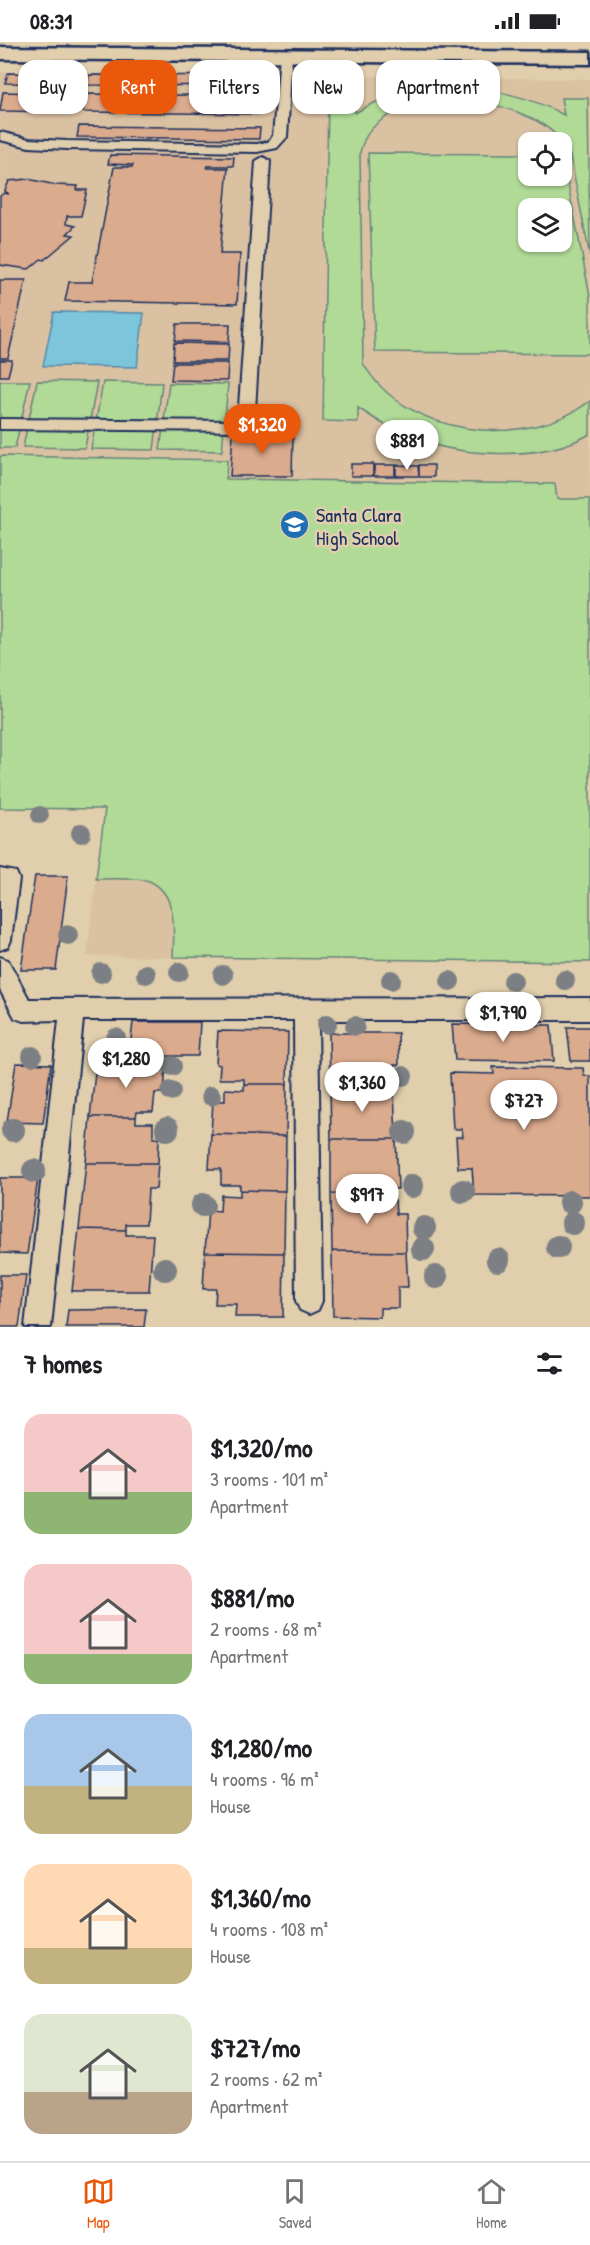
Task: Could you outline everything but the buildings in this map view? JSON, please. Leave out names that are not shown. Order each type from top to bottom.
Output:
[{"type":"main road","points":[[0,53],[590,58]]},
{"type":"lane","points":[[0,136],[29,143],[67,145],[257,148],[272,145],[280,137],[286,55]]},
{"type":"lane","points":[[0,424],[246,427],[263,161]]},
{"type":"lane","points":[[0,879],[8,879],[0,940]]},
{"type":"lane","points":[[0,968],[23,1010],[590,1009]]},
{"type":"lane","points":[[39,1327],[72,1009]]},
{"type":"lane","points":[[306,1009],[309,1301]]},
{"type":"shaded area","name":"Santa Clara High School","points":[[0,72],[18,72],[18,114],[88,114],[88,73],[100,73],[100,114],[177,114],[177,74],[189,74],[189,114],[280,114],[280,75],[292,75],[292,114],[364,114],[364,76],[376,76],[376,114],[500,114],[500,78],[590,79],[590,962],[87,956],[105,809],[0,808]]},
{"type":"green space","points":[[500,92],[539,103],[564,115],[561,98],[588,98],[590,256],[572,166],[572,132],[552,132],[529,117],[500,107]]},
{"type":"green space","points":[[376,103],[376,114],[392,114],[372,129],[360,153],[363,363],[382,388],[407,407],[436,421],[468,428],[501,430],[533,427],[563,417],[590,401],[590,434],[571,443],[549,449],[501,454],[452,449],[430,444],[390,428],[358,408],[358,422],[323,421],[328,114],[364,114],[364,108]]},
{"type":"green space","points":[[368,153],[518,154],[518,186],[568,186],[571,198],[518,198],[518,252],[572,252],[572,205],[590,296],[590,354],[375,352]]},
{"type":"green space","points":[[0,381],[30,381],[15,448],[0,448]]},
{"type":"green space","points":[[37,381],[97,382],[85,448],[23,447]]},
{"type":"green space","points":[[103,382],[162,383],[154,450],[91,449]]},
{"type":"green space","points":[[169,383],[228,384],[222,451],[160,450]]},
{"type":"green space","points":[[0,456],[227,460],[226,479],[555,484],[557,499],[590,499],[590,962],[173,957],[172,914],[165,894],[145,880],[96,879],[105,809],[0,808]]},
{"type":"water","points":[[54,312],[144,313],[137,367],[43,366]]},
{"type":"place","name":"Santa Clara High School","points":[[295,525]]}]
